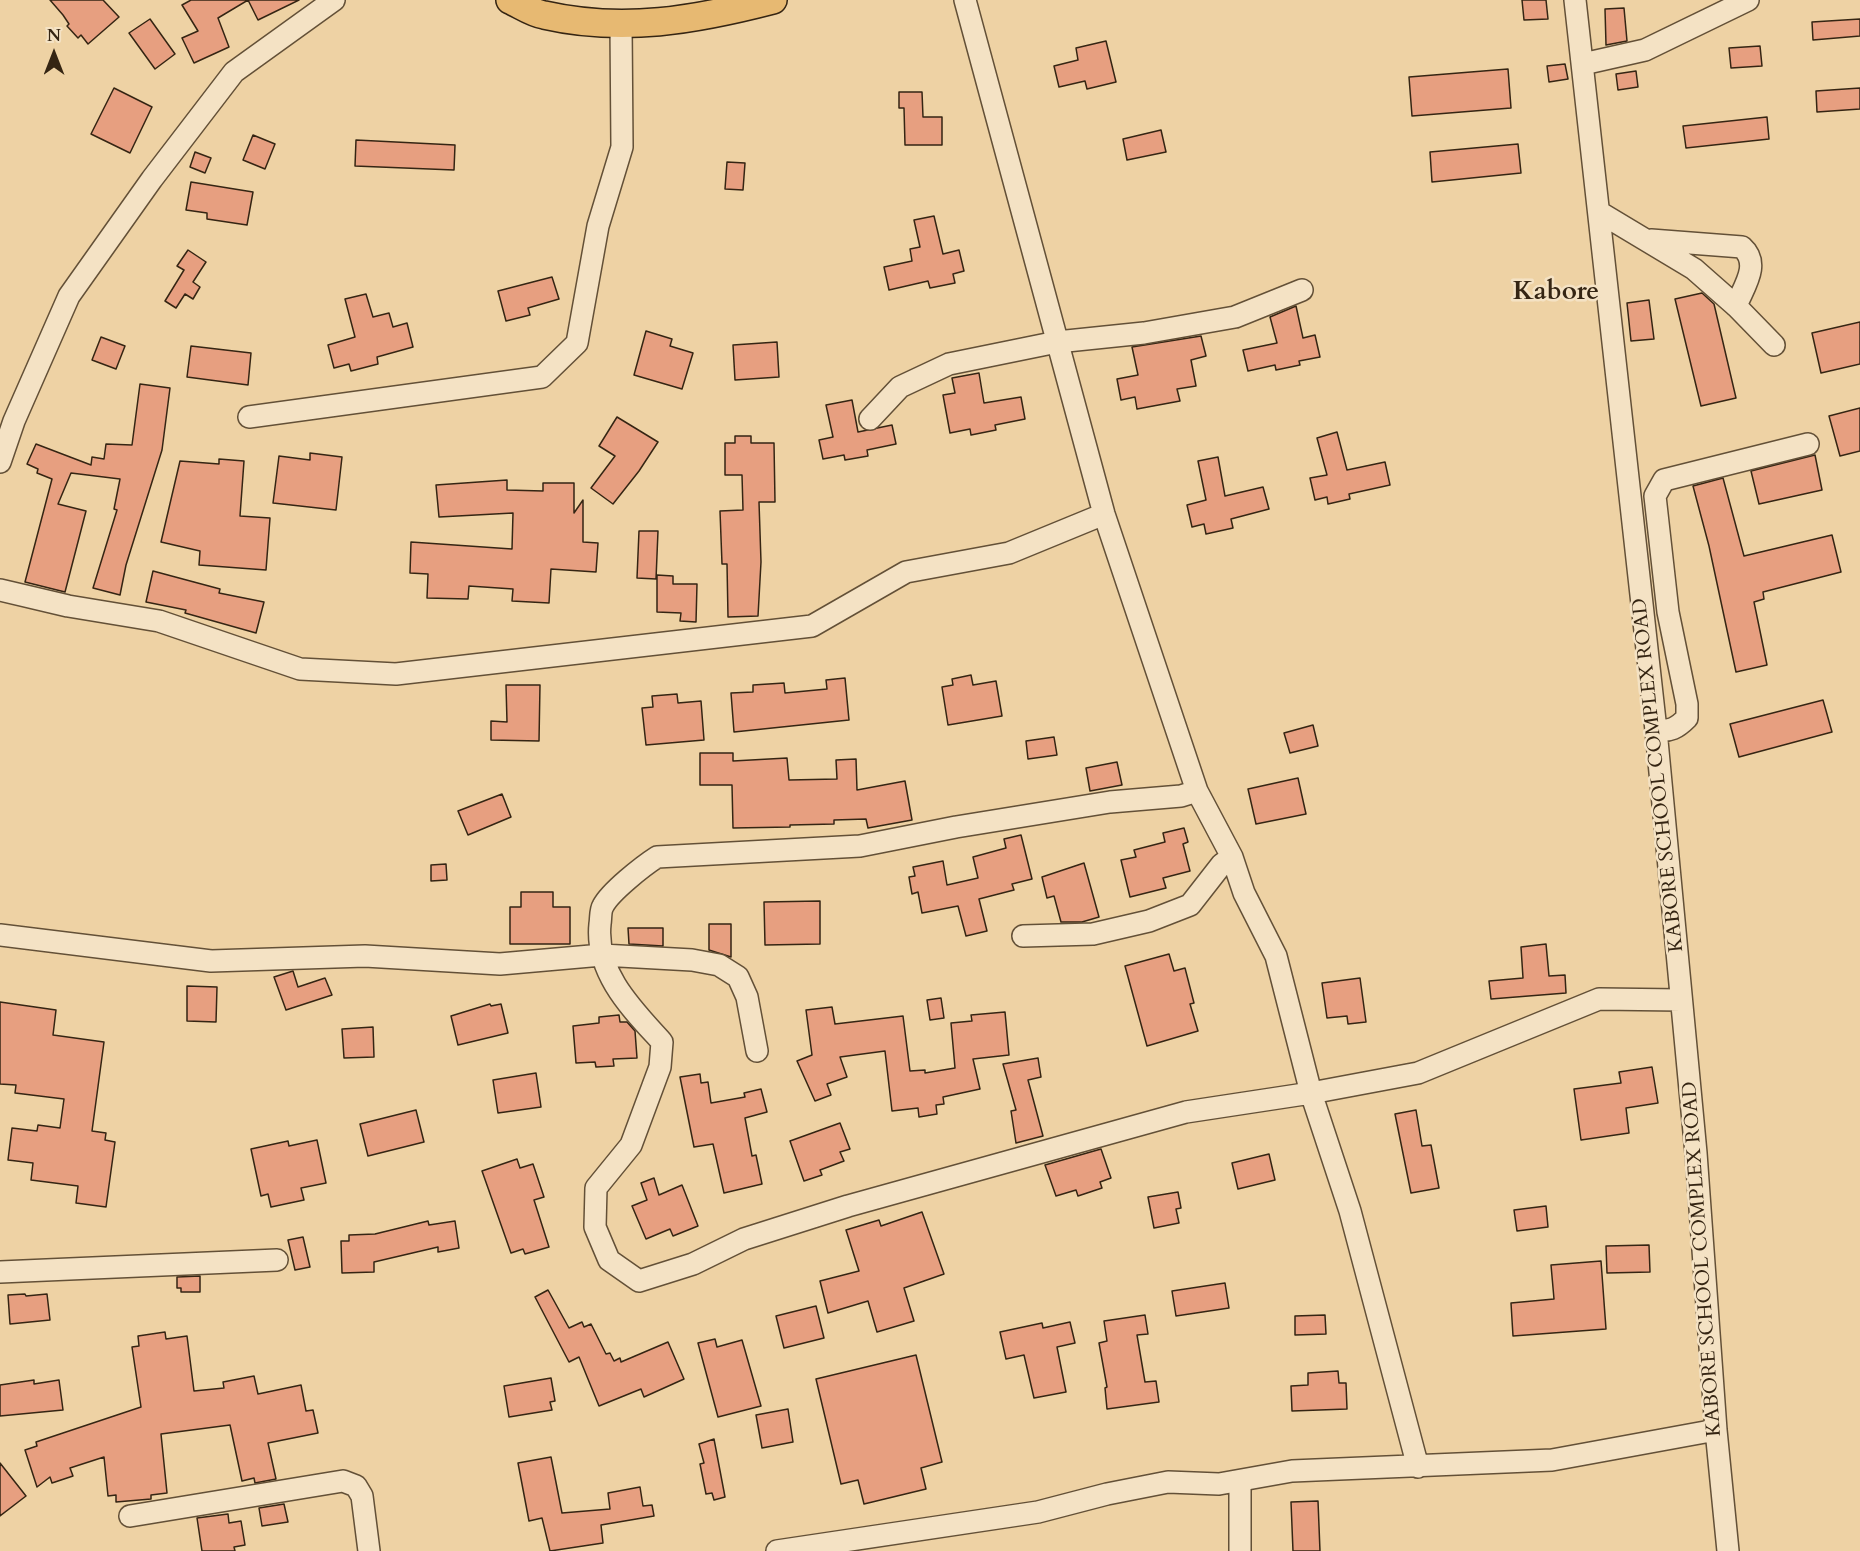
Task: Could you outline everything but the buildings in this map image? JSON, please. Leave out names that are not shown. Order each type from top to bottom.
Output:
[{"type":"main road","points":[[510,0],[542,15],[621,25],[712,15],[773,0]]},
{"type":"street","points":[[0,462],[14,421],[69,296],[152,179],[234,72],[334,0]]},
{"type":"street","points":[[965,0],[1104,514],[1197,791],[1232,857],[1244,893],[1276,956],[1311,1094],[1350,1211],[1418,1467]]},
{"type":"street","name":"KABORE SCHOOL COMPLEX ROAD","points":[[1575,0],[1656,730],[1696,1154],[1716,1430],[1728,1551]]},
{"type":"street","points":[[1583,64],[1645,50],[1748,0]]},
{"type":"street","points":[[249,417],[542,377],[577,343],[598,226],[622,147],[621,25]]},
{"type":"street","points":[[1599,212],[1694,269],[1736,306],[1774,345]]},
{"type":"street","points":[[1645,240],[1742,247],[1750,255],[1752,268],[1736,306]]},
{"type":"street","points":[[870,419],[900,387],[949,364],[1057,342],[1144,333],[1235,316],[1302,290]]},
{"type":"street","points":[[1656,730],[1667,732],[1678,727],[1686,718],[1687,704],[1668,612],[1655,496],[1664,480],[1808,444]]},
{"type":"street","points":[[0,590],[68,606],[159,621],[300,669],[396,674],[812,626],[906,572],[1009,553],[1104,514]]},
{"type":"street","points":[[1197,791],[1181,796],[1110,802],[968,825],[860,846],[657,857],[641,868],[602,907],[599,931],[602,955],[619,996],[662,1042],[660,1067],[631,1145],[596,1188],[595,1227],[609,1260],[639,1281],[693,1264],[744,1239],[848,1206],[1186,1112],[1311,1094],[1418,1074],[1599,999],[1681,1000]]},
{"type":"street","points":[[1023,936],[1094,934],[1149,921],[1190,905],[1222,864],[1232,857]]},
{"type":"street","points":[[0,936],[211,961],[364,956],[500,964],[602,955],[692,960],[719,965],[738,977],[747,997],[757,1051]]},
{"type":"street","points":[[0,1272],[277,1260]]},
{"type":"street","points":[[777,1551],[1027,1514],[1168,1482],[1239,1482],[1292,1471],[1552,1460],[1716,1430]]},
{"type":"street","points":[[130,1516],[343,1481],[356,1486],[362,1496],[369,1551]]},
{"type":"street","points":[[1239,1482],[1240,1551]]},
{"type":"district","name":"Kabore","points":[[1556,293]]}]
